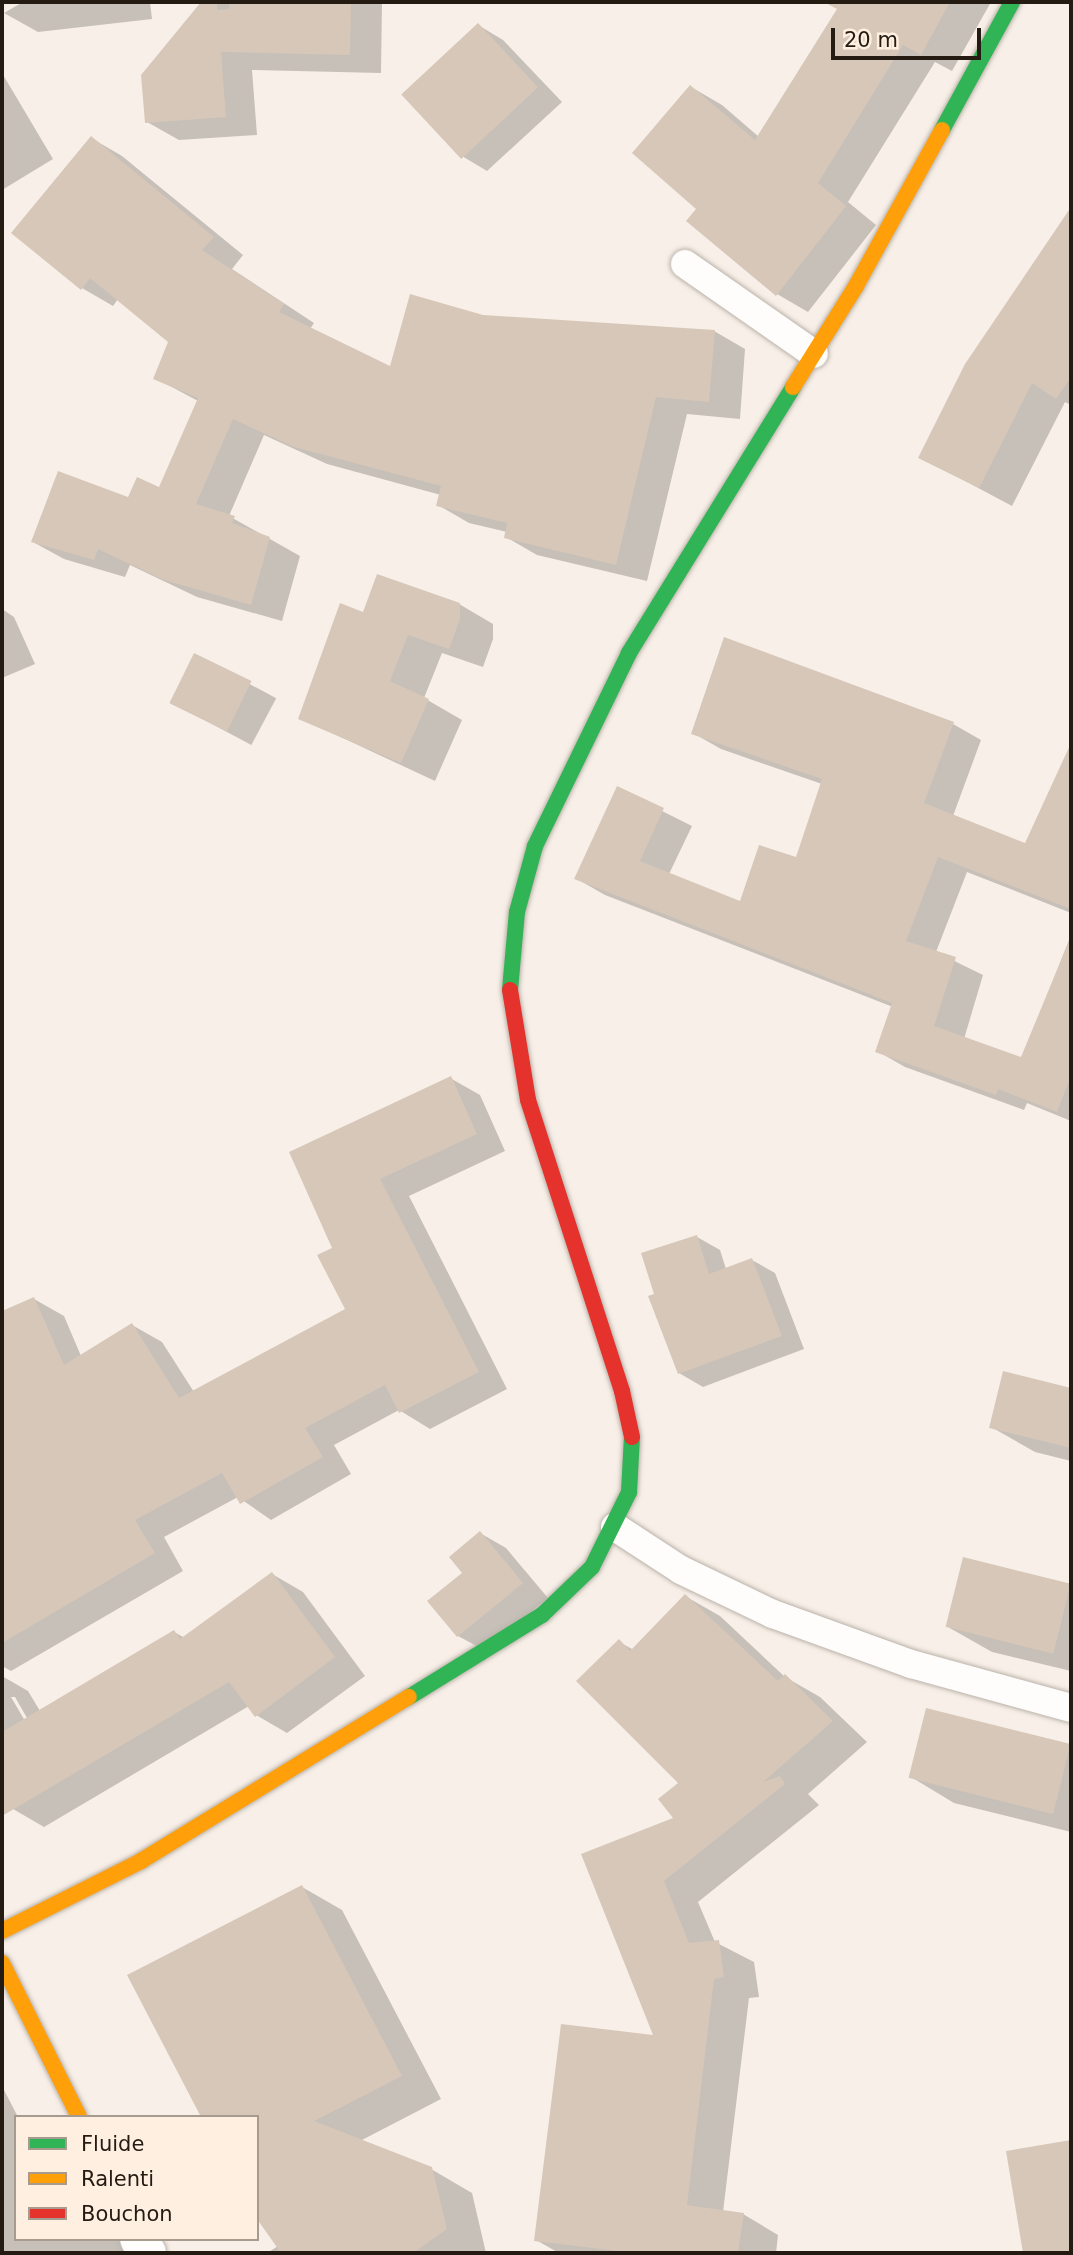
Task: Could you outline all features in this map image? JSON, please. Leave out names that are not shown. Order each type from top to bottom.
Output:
[{"type":"street","points":[[2,1931],[141,1861],[542,1615],[592,1567],[615,1527],[629,1492],[634,1447],[622,1391],[528,1100],[515,1041],[509,982],[517,912],[535,846],[629,653],[814,354],[1012,2]]},
{"type":"street","points":[[2,1963],[78,2115]]},
{"type":"lane","points":[[685,264],[814,354]]},
{"type":"lane","points":[[615,1527],[681,1570],[773,1614],[911,1664],[1071,1708]]},
{"type":"building","points":[[201,2],[217,2],[217,10],[229,9],[229,2],[351,2],[350,55],[221,52],[226,117],[145,123],[141,75]]},
{"type":"building","points":[[824,2],[950,2],[921,55],[903,45],[818,183],[846,206],[776,296],[686,221],[696,209],[632,153],[690,85],[755,140],[837,9]]},
{"type":"building","points":[[478,23],[538,87],[461,159],[401,95]]},
{"type":"building","points":[[91,136],[214,237],[202,250],[284,304],[279,312],[390,366],[410,294],[483,315],[715,330],[709,402],[656,397],[616,565],[504,538],[507,523],[436,506],[441,486],[294,447],[233,419],[196,504],[235,516],[232,523],[270,537],[251,605],[164,580],[98,549],[94,560],[31,542],[58,471],[128,497],[137,477],[159,487],[198,398],[153,379],[168,342],[90,278],[81,290],[11,233]]},
{"type":"building","points":[[1071,207],[1071,377],[1056,399],[1032,383],[979,488],[918,458],[965,364]]},
{"type":"building","points":[[377,574],[460,603],[460,619],[449,649],[408,635],[390,681],[429,699],[401,763],[298,719],[340,603],[363,612]]},
{"type":"building","points":[[724,637],[954,722],[924,803],[1025,843],[1071,743],[1071,909],[938,857],[906,941],[956,957],[934,1026],[1021,1057],[1071,936],[1071,1076],[1057,1112],[998,1089],[996,1095],[875,1052],[892,1003],[574,879],[617,786],[664,808],[640,861],[740,901],[759,845],[796,857],[822,779],[691,734]]},
{"type":"building","points":[[194,653],[252,681],[227,731],[169,703]]},
{"type":"building","points":[[451,1076],[477,1134],[380,1179],[479,1372],[399,1413],[385,1385],[305,1428],[323,1457],[240,1504],[222,1473],[135,1520],[155,1553],[2,1643],[2,1311],[34,1297],[64,1365],[132,1323],[179,1398],[345,1309],[317,1255],[332,1248],[289,1152]]},
{"type":"building","points":[[697,1235],[709,1274],[752,1258],[782,1336],[678,1374],[648,1296],[654,1294],[641,1253]]},
{"type":"building","points":[[1003,1371],[1071,1388],[1071,1448],[989,1428]]},
{"type":"building","points":[[480,1531],[523,1583],[457,1637],[427,1601],[462,1573],[449,1557]]},
{"type":"building","points":[[963,1557],[1071,1584],[1053,1654],[946,1627]]},
{"type":"building","points":[[272,1572],[335,1657],[255,1717],[229,1682],[2,1816],[2,1732],[174,1630],[180,1639]]},
{"type":"building","points":[[685,1594],[778,1681],[785,1674],[833,1721],[763,1782],[780,1776],[785,1784],[664,1881],[689,1943],[719,1940],[724,1977],[714,1979],[687,2205],[744,2213],[738,2253],[635,2253],[534,2241],[561,2024],[653,2035],[581,1854],[673,1818],[658,1799],[678,1783],[576,1681],[619,1639],[630,1651]]},
{"type":"building","points":[[926,1708],[1071,1744],[1053,1814],[909,1778]]},
{"type":"building","points":[[302,1885],[402,2076],[314,2121],[432,2167],[447,2229],[413,2253],[281,2253],[259,2222],[259,2115],[200,2115],[127,1975]]},
{"type":"building","points":[[1071,2140],[1071,2253],[1023,2253],[1006,2151]]},
{"type":"traffic: fast","points":[[942,130],[1012,2]]},
{"type":"traffic: fast","points":[[510,990],[517,912],[535,846],[629,653],[793,387]]},
{"type":"traffic: fast","points":[[409,1697],[542,1615],[592,1567],[629,1492],[632,1437]]},
{"type":"traffic: slow","points":[[793,387],[856,286],[942,130]]},
{"type":"traffic: slow","points":[[2,1931],[141,1861],[409,1697]]},
{"type":"traffic: slow","points":[[2,1963],[78,2115]]},
{"type":"traffic: jam","points":[[510,990],[528,1100],[622,1391],[632,1437]]}]
